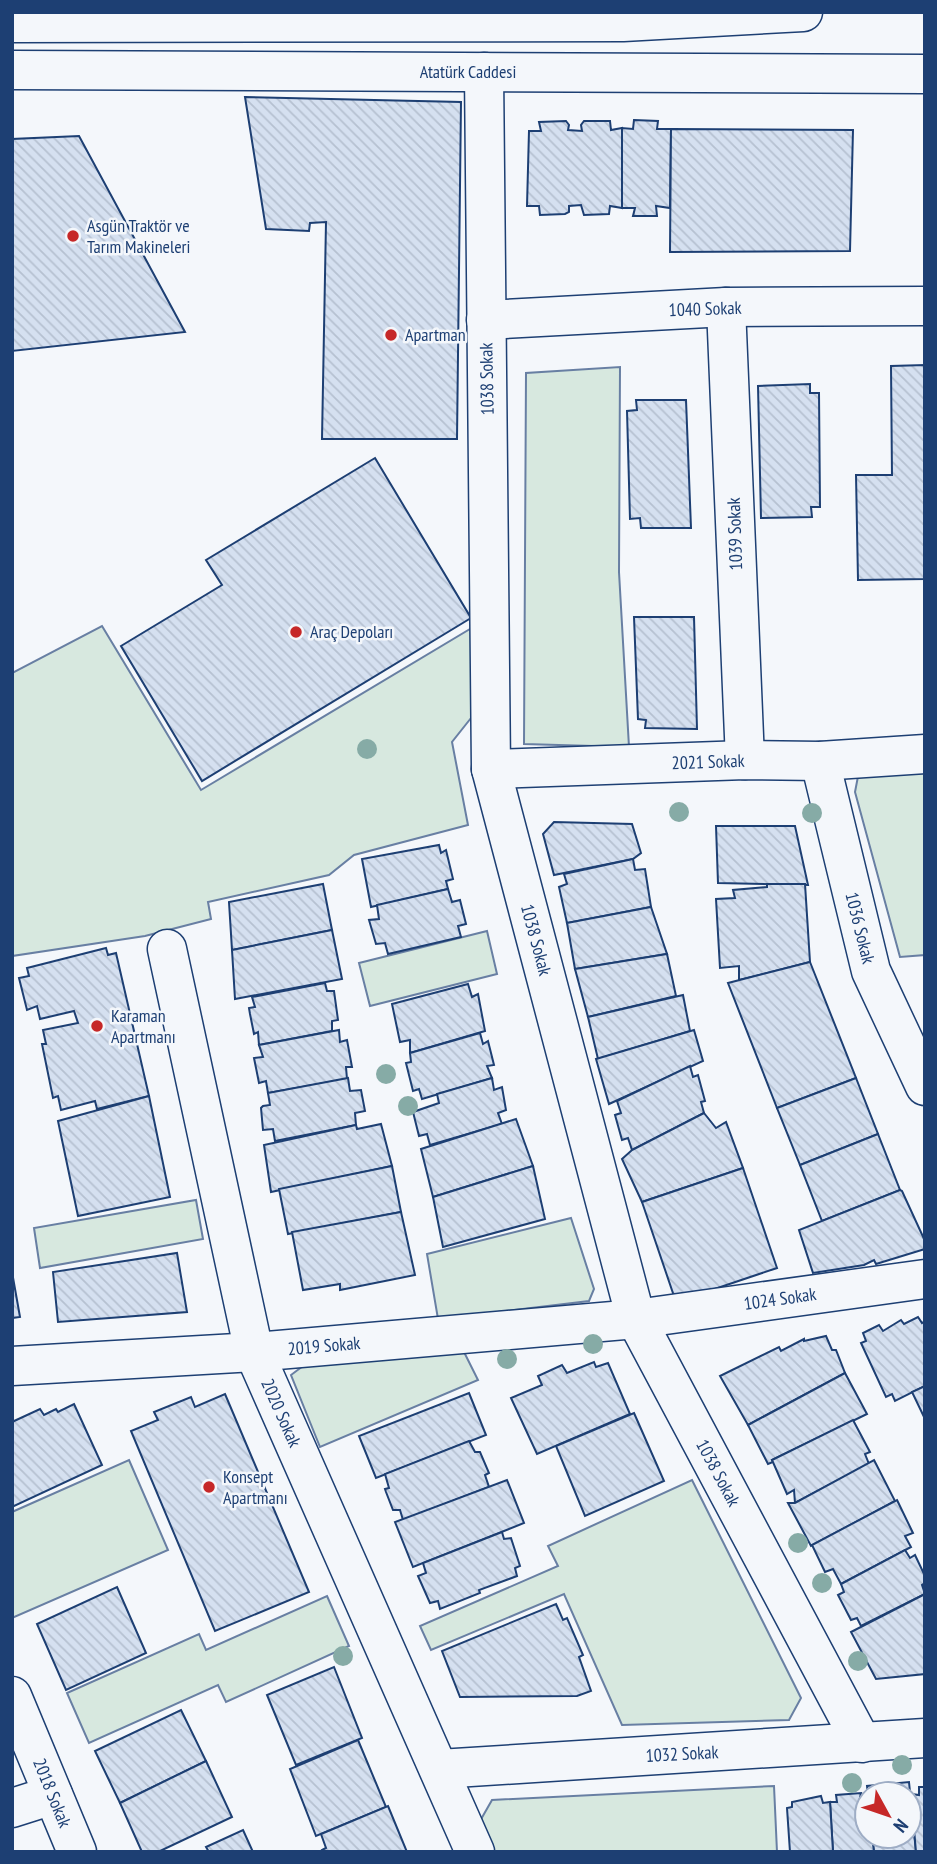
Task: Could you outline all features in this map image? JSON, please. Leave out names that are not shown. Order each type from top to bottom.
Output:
[{"type":"main road","points":[[12,23],[623,22],[803,12]]},
{"type":"main road","name":"Atatürk Caddesi","points":[[12,69],[925,74]]},
{"type":"main road","name":"1038 Sokak","points":[[484,72],[491,769],[636,1319],[862,1743]]},
{"type":"main road","name":"1040 Sokak","points":[[486,320],[726,307],[925,306]]},
{"type":"main road","name":"1039 Sokak","points":[[726,307],[745,760]]},
{"type":"main road","name":"2021 Sokak","points":[[491,769],[745,760],[820,761],[925,754]]},
{"type":"main road","name":"1036 Sokak","points":[[820,761],[871,971],[925,1086]]},
{"type":"main road","name":"2020 Sokak","points":[[167,949],[254,1352],[475,1852]]},
{"type":"main road","name":"1024 Sokak","points":[[636,1319],[925,1279]]},
{"type":"main road","name":"2019 Sokak","points":[[12,1366],[254,1352],[636,1319]]},
{"type":"main road","name":"2018 Sokak","points":[[12,1696],[76,1852]]},
{"type":"main road","name":"1032 Sokak","points":[[439,1769],[925,1738]]},
{"type":"main road","points":[[12,1808],[53,1794]]},
{"type":"shaded area","points":[[620,367],[619,572],[629,747],[524,744],[526,373]]},
{"type":"shaded area","points":[[102,626],[201,790],[475,626],[471,718],[452,742],[468,825],[354,855],[329,875],[208,902],[211,919],[145,936],[12,956],[12,673]]},
{"type":"shaded area","points":[[925,761],[925,955],[900,957],[855,792],[860,766]]},
{"type":"shaded area","points":[[487,931],[497,974],[370,1006],[359,963]]},
{"type":"shaded area","points":[[196,1200],[203,1239],[40,1268],[34,1228]]},
{"type":"shaded area","points":[[571,1218],[594,1289],[589,1301],[438,1319],[427,1254]]},
{"type":"shaded area","points":[[463,1350],[478,1380],[320,1447],[291,1375],[307,1363]]},
{"type":"shaded area","points":[[129,1460],[168,1550],[12,1618],[12,1512]]},
{"type":"shaded area","points":[[692,1480],[801,1698],[789,1720],[622,1725],[564,1594],[431,1650],[420,1626],[558,1566],[548,1546]]},
{"type":"shaded area","points":[[327,1596],[349,1646],[226,1702],[218,1685],[89,1743],[67,1693],[199,1634],[206,1650]]},
{"type":"shaded area","points":[[774,1786],[777,1852],[488,1852],[476,1828],[492,1800]]},
{"type":"building","name":"Apartman","points":[[245,97],[461,102],[457,439],[322,439],[326,222],[310,223],[309,231],[266,229]]},
{"type":"building","points":[[634,120],[658,121],[657,129],[671,129],[670,208],[656,206],[657,216],[633,216],[635,208],[622,208],[622,128],[633,129]]},
{"type":"building","points":[[566,121],[568,130],[582,131],[581,125],[584,121],[610,121],[611,130],[622,128],[622,208],[610,206],[609,214],[584,215],[581,205],[569,206],[569,212],[565,214],[540,215],[539,206],[527,206],[529,131],[541,131],[539,122]]},
{"type":"building","points":[[671,129],[853,130],[850,251],[670,252]]},
{"type":"building","name":"Asgün Traktör ve Tarım Makineleri","points":[[79,136],[185,332],[12,351],[12,139]]},
{"type":"building","points":[[925,365],[925,579],[858,580],[856,475],[892,475],[891,366]]},
{"type":"building","points":[[810,384],[810,393],[819,393],[820,507],[811,507],[812,517],[761,518],[758,386]]},
{"type":"building","points":[[636,400],[686,400],[691,528],[641,528],[640,518],[630,519],[627,411],[637,410]]},
{"type":"building","name":"Araç Depoları","points":[[375,458],[471,618],[202,781],[121,646],[222,585],[206,560]]},
{"type":"building","points":[[634,617],[694,617],[697,729],[645,728],[646,720],[638,719]]},
{"type":"building","points":[[554,822],[632,824],[641,853],[633,859],[554,875],[543,834]]},
{"type":"building","points":[[716,826],[795,826],[808,885],[718,883]]},
{"type":"building","points":[[439,845],[441,853],[446,850],[453,879],[446,881],[448,889],[371,907],[362,859]]},
{"type":"building","points":[[633,859],[635,870],[645,869],[651,907],[567,923],[559,887],[567,884],[564,874]]},
{"type":"building","points":[[323,884],[332,930],[232,950],[229,902]]},
{"type":"building","points":[[767,884],[805,884],[810,962],[739,980],[739,966],[720,968],[716,899],[735,898],[733,890],[767,887]]},
{"type":"building","points":[[448,889],[452,902],[460,900],[466,924],[458,926],[461,937],[388,954],[385,943],[376,944],[369,920],[379,919],[377,905]]},
{"type":"building","points":[[651,907],[667,954],[575,969],[567,923]]},
{"type":"building","points":[[332,930],[342,979],[235,999],[232,950]]},
{"type":"building","name":"Karaman Apartmanı","points":[[106,948],[108,955],[116,953],[149,1096],[97,1109],[95,1101],[61,1110],[58,1096],[53,1098],[42,1044],[46,1044],[43,1030],[78,1023],[74,1011],[40,1019],[37,1006],[27,1010],[19,978],[29,976],[27,968]]},
{"type":"building","points":[[667,954],[676,996],[588,1017],[575,969]]},
{"type":"building","points":[[810,962],[856,1078],[777,1108],[728,983]]},
{"type":"building","points":[[325,983],[327,991],[334,991],[338,1020],[332,1021],[332,1031],[259,1045],[258,1032],[254,1034],[249,1008],[255,1007],[252,997]]},
{"type":"building","points":[[468,984],[472,997],[478,994],[485,1031],[410,1053],[410,1040],[400,1042],[392,1004]]},
{"type":"building","points":[[683,995],[690,1031],[598,1059],[588,1017]]},
{"type":"building","points":[[339,1030],[340,1042],[347,1040],[352,1067],[346,1067],[347,1079],[268,1093],[266,1081],[259,1083],[254,1058],[263,1057],[259,1045]]},
{"type":"building","points":[[694,1030],[703,1061],[609,1104],[596,1059]]},
{"type":"building","points":[[480,1033],[483,1044],[488,1041],[494,1065],[487,1066],[492,1078],[422,1099],[419,1089],[413,1091],[406,1063],[411,1062],[410,1053]]},
{"type":"building","points":[[690,1066],[693,1077],[698,1075],[705,1101],[701,1102],[704,1113],[632,1150],[628,1138],[622,1140],[615,1115],[621,1113],[617,1101]]},
{"type":"building","points":[[348,1078],[350,1091],[361,1090],[365,1111],[355,1113],[356,1125],[275,1141],[273,1129],[263,1130],[261,1108],[270,1105],[268,1093]]},
{"type":"building","points":[[492,1078],[494,1090],[502,1087],[506,1110],[498,1113],[502,1124],[430,1145],[427,1134],[419,1136],[413,1112],[439,1103],[437,1094]]},
{"type":"building","points":[[856,1078],[878,1134],[800,1165],[777,1108]]},
{"type":"building","points":[[149,1096],[170,1197],[78,1216],[58,1121]]},
{"type":"building","points":[[704,1113],[716,1128],[726,1122],[743,1168],[642,1202],[622,1159],[632,1150]]},
{"type":"building","points":[[516,1119],[533,1166],[433,1197],[421,1149]]},
{"type":"building","points":[[381,1124],[392,1166],[271,1192],[264,1145],[356,1125],[357,1129]]},
{"type":"building","points":[[878,1134],[900,1190],[822,1221],[800,1165]]},
{"type":"building","points":[[392,1166],[401,1212],[288,1234],[279,1189]]},
{"type":"building","points":[[533,1166],[545,1219],[443,1247],[433,1197]]},
{"type":"building","points":[[743,1168],[777,1268],[676,1302],[642,1202]]},
{"type":"building","points":[[900,1190],[925,1241],[925,1249],[876,1264],[874,1260],[864,1265],[813,1273],[799,1230]]},
{"type":"building","points":[[401,1212],[415,1275],[340,1290],[340,1284],[303,1290],[292,1232]]},
{"type":"building","points":[[177,1253],[187,1312],[58,1322],[53,1272]]},
{"type":"building","points":[[12,1272],[20,1317],[12,1318]]},
{"type":"building","points":[[918,1317],[922,1323],[925,1321],[925,1386],[895,1401],[892,1394],[886,1397],[861,1343],[866,1341],[863,1333],[879,1325],[883,1331],[901,1320],[904,1324]]},
{"type":"building","points":[[826,1336],[832,1350],[836,1350],[845,1373],[748,1425],[720,1376],[779,1347],[781,1351],[804,1339]]},
{"type":"building","points":[[594,1362],[596,1367],[608,1363],[630,1414],[537,1454],[511,1398],[542,1385],[538,1376],[562,1365],[567,1373]]},
{"type":"building","points":[[845,1373],[867,1414],[768,1464],[748,1425]]},
{"type":"building","points":[[925,1386],[925,1419],[912,1392]]},
{"type":"building","points":[[469,1393],[486,1435],[376,1478],[359,1436]]},
{"type":"building","name":"Konsept Apartmanı","points":[[225,1394],[309,1592],[215,1631],[131,1431],[158,1420],[154,1412],[191,1397],[195,1407]]},
{"type":"building","points":[[74,1404],[102,1465],[12,1507],[12,1422],[40,1409],[44,1415]]},
{"type":"building","points":[[634,1413],[664,1481],[585,1516],[556,1446]]},
{"type":"building","points":[[853,1420],[870,1452],[865,1454],[869,1464],[795,1503],[794,1490],[787,1494],[772,1460]]},
{"type":"building","points":[[469,1441],[475,1452],[480,1452],[489,1473],[485,1475],[489,1487],[403,1520],[400,1510],[393,1510],[385,1489],[389,1488],[385,1474]]},
{"type":"building","points":[[874,1460],[895,1501],[811,1546],[788,1503],[795,1503]]},
{"type":"building","points":[[507,1480],[524,1523],[413,1567],[395,1522]]},
{"type":"building","points":[[897,1500],[913,1533],[905,1536],[911,1547],[841,1584],[833,1569],[825,1572],[812,1545]]},
{"type":"building","points":[[502,1532],[504,1539],[511,1538],[520,1566],[515,1568],[517,1576],[479,1590],[480,1593],[440,1609],[438,1601],[430,1603],[418,1576],[426,1573],[423,1563]]},
{"type":"building","points":[[905,1550],[910,1558],[915,1555],[925,1576],[925,1583],[922,1585],[925,1594],[861,1626],[857,1618],[851,1620],[838,1595],[844,1592],[841,1584]]},
{"type":"building","points":[[117,1587],[146,1653],[66,1690],[37,1624]]},
{"type":"building","points":[[925,1594],[925,1674],[876,1679],[851,1632]]},
{"type":"building","points":[[556,1604],[563,1620],[567,1618],[583,1655],[579,1657],[591,1691],[577,1696],[460,1697],[442,1651]]},
{"type":"building","points":[[334,1667],[362,1738],[296,1765],[267,1695]]},
{"type":"building","points":[[181,1710],[206,1761],[120,1803],[95,1751]]},
{"type":"building","points":[[358,1740],[386,1807],[316,1836],[290,1769]]},
{"type":"building","points":[[206,1761],[232,1817],[158,1852],[142,1852],[120,1803]]},
{"type":"building","points":[[925,1787],[925,1852],[916,1852],[923,1850]]},
{"type":"building","points":[[853,1794],[853,1850],[874,1852],[833,1852],[830,1802],[837,1802],[836,1795]]},
{"type":"building","points":[[821,1796],[823,1803],[830,1802],[833,1852],[790,1852],[787,1808],[792,1807],[792,1802]]},
{"type":"building","points":[[388,1806],[407,1852],[323,1852],[326,1848],[321,1834]]},
{"type":"building","points":[[243,1830],[253,1852],[209,1852],[206,1847]]},
{"type":"building","points":[[874,1850],[916,1852],[874,1852]]},
{"type":"place","name":"Asgün Traktör ve Tarım Makineleri","points":[[73,236]]},
{"type":"place","name":"Apartman","points":[[391,335]]},
{"type":"place","name":"Araç Depoları","points":[[296,632]]},
{"type":"place","name":"Karaman Apartmanı","points":[[97,1026]]},
{"type":"place","name":"Konsept Apartmanı","points":[[209,1487]]}]
